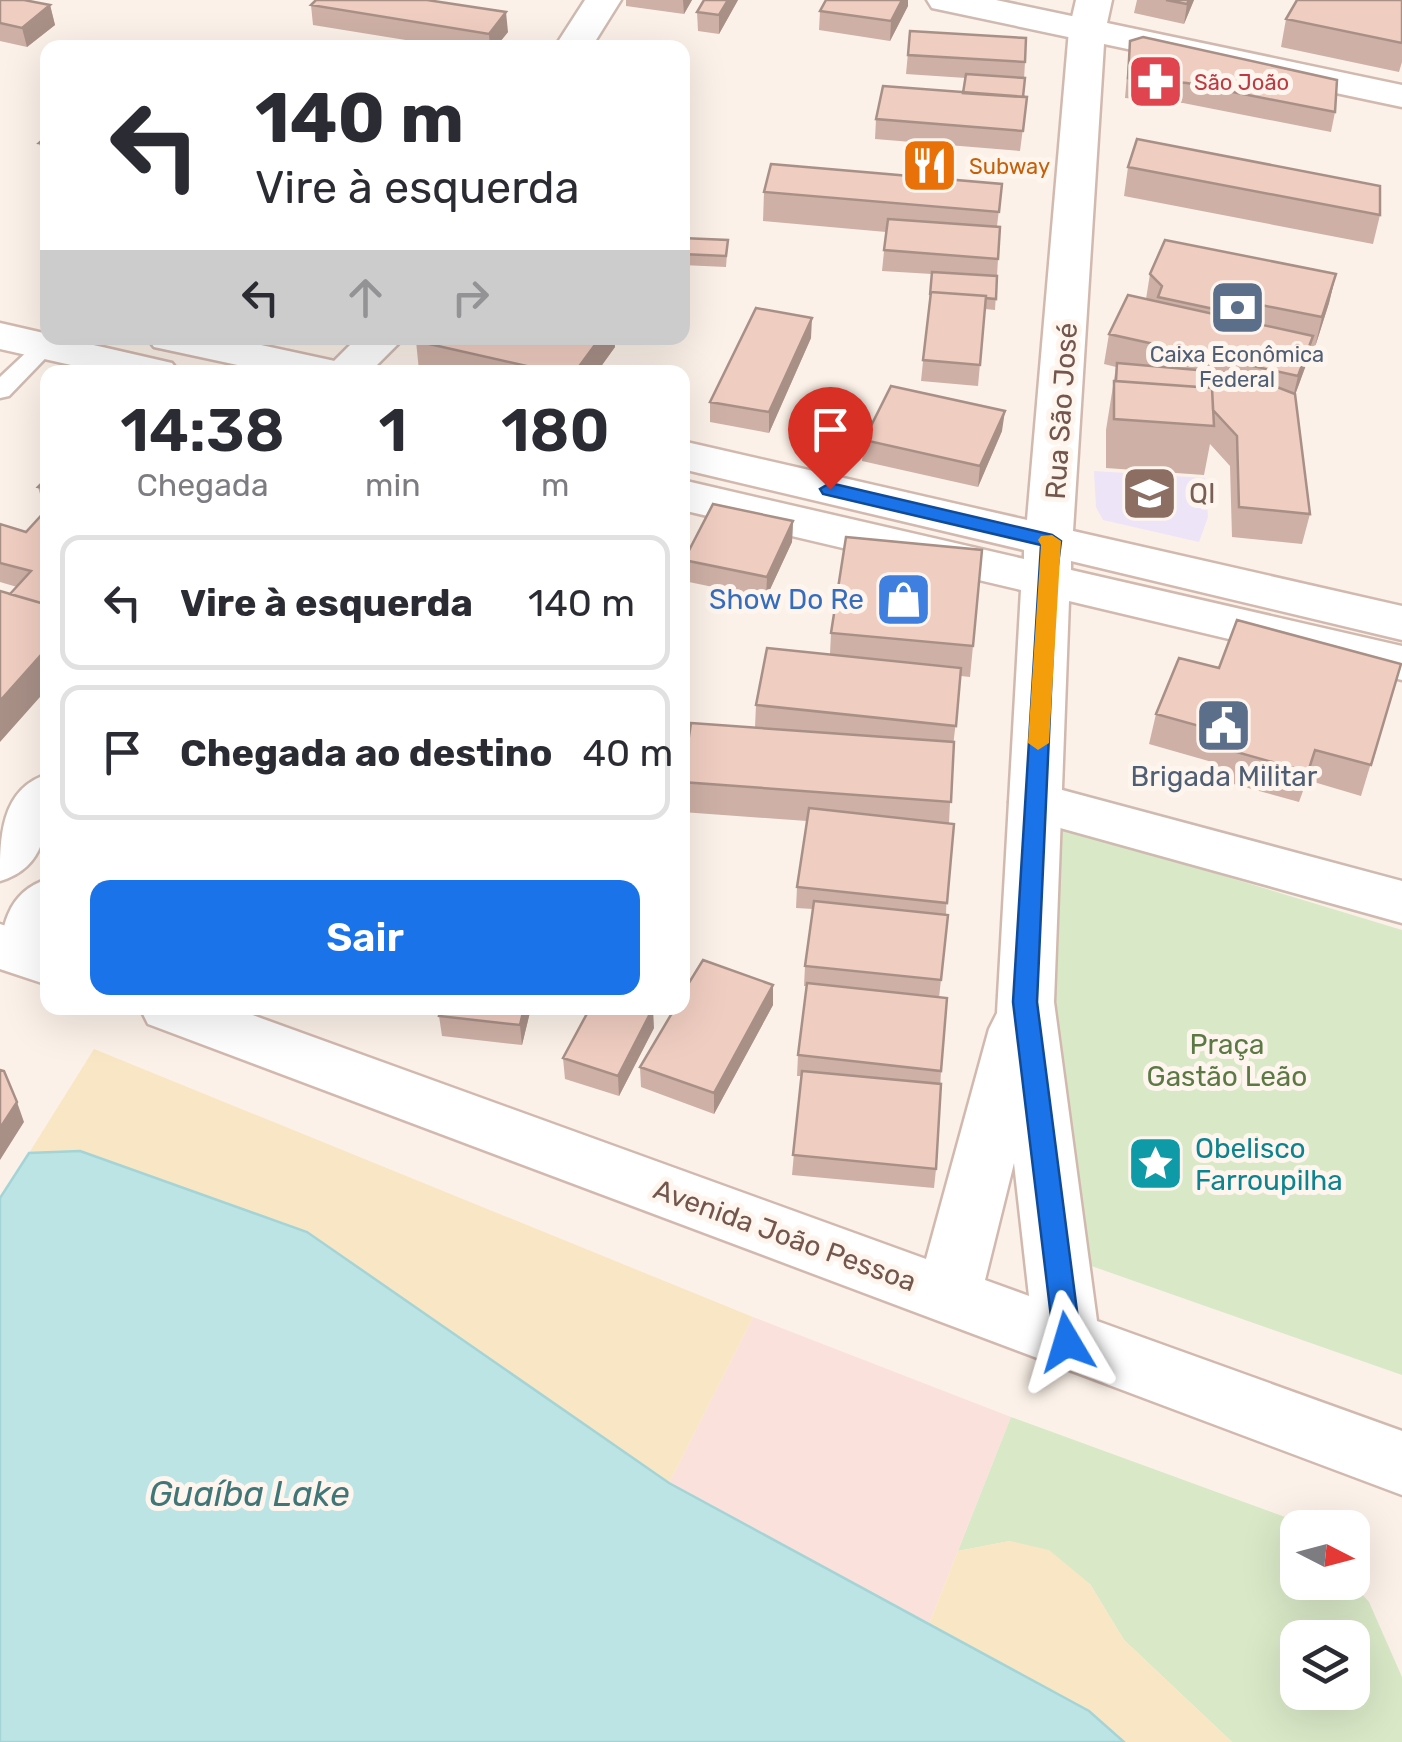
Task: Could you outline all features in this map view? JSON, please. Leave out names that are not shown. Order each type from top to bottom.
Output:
[{"type":"street","points":[[577,40],[603,0]]},
{"type":"street","points":[[945,0],[1091,15],[1402,96]]},
{"type":"street","name":"Rua São José","points":[[1067,1342],[1025,1002],[1049,560],[1091,15]]},
{"type":"street","points":[[0,299],[40,326]]},
{"type":"street","points":[[0,336],[40,332]]},
{"type":"street","points":[[85,345],[138,365]]},
{"type":"street","points":[[202,345],[296,365]]},
{"type":"street","points":[[356,365],[379,352]]},
{"type":"street","points":[[690,457],[1402,662]]},
{"type":"street","points":[[690,495],[1402,623]]},
{"type":"street","points":[[1036,802],[1402,902]]},
{"type":"street","points":[[0,861],[40,804]]},
{"type":"street","points":[[21,953],[40,916]]},
{"type":"street","name":"Rua São José","points":[[949,1295],[1025,1002]]},
{"type":"street","name":"Avenida João Pessoa","points":[[187,1015],[1402,1463]]},
{"type":"lane","points":[[0,391],[40,341]]},
{"type":"shaded area","name":"QI","points":[[1094,471],[1205,478],[1208,517],[1199,542],[1103,520],[1096,507]]},
{"type":"shaded area","points":[[753,1317],[1011,1417],[929,1624],[669,1483]]},
{"type":"green space","name":"Praça Gastão Leão","points":[[1046,822],[1402,930],[1402,1375],[1080,1262],[1044,1015]]},
{"type":"green space","points":[[1011,1417],[1280,1515],[1280,1600],[1369,1602],[1402,1677],[1402,1742],[1232,1742],[1124,1640],[1090,1584],[1010,1541],[958,1551]]},
{"type":"sand","points":[[94,1049],[753,1317],[669,1483],[307,1232],[29,1153]]},
{"type":"sand","points":[[1010,1541],[1049,1550],[1090,1584],[1124,1640],[1232,1742],[1124,1742],[1089,1711],[929,1624],[958,1551]]},
{"type":"water","name":"Guaíba Lake","points":[[80,1151],[307,1232],[669,1483],[1089,1711],[1124,1742],[0,1742],[0,1198],[29,1153]]},
{"type":"building","points":[[0,0],[50,5],[22,28],[0,23]]},
{"type":"building","points":[[316,0],[427,0],[506,12],[489,34],[311,5]]},
{"type":"building","points":[[704,0],[728,0],[719,15],[697,12]]},
{"type":"building","points":[[826,0],[902,0],[891,21],[820,11]]},
{"type":"building","points":[[1297,0],[1402,0],[1402,43],[1286,19]]},
{"type":"building","points":[[910,31],[1026,38],[1025,62],[908,55]]},
{"type":"building","points":[[1143,37],[1337,80],[1335,112],[1187,83],[1128,78],[1130,41]]},
{"type":"building","points":[[966,74],[1025,78],[1023,97],[963,93]]},
{"type":"building","points":[[883,86],[1027,97],[1023,131],[876,119]]},
{"type":"building","points":[[1137,139],[1380,186],[1380,215],[1128,167]]},
{"type":"building","points":[[771,164],[1002,184],[999,212],[764,192]]},
{"type":"building","points":[[888,219],[1000,227],[998,259],[884,250]]},
{"type":"building","points":[[690,238],[728,240],[726,256],[690,254]]},
{"type":"building","points":[[1165,240],[1336,274],[1322,317],[1261,305],[1256,318],[1158,297],[1162,286],[1150,274]]},
{"type":"building","points":[[932,272],[997,276],[996,299],[931,292],[930,295]]},
{"type":"building","points":[[931,292],[986,296],[980,365],[923,360]]},
{"type":"building","points":[[1128,295],[1313,336],[1298,376],[1109,334]]},
{"type":"building","points":[[756,308],[812,318],[769,412],[710,402]]},
{"type":"building","points":[[434,345],[595,345],[580,365],[522,365]]},
{"type":"building","points":[[1117,363],[1243,374],[1295,394],[1310,514],[1239,507],[1237,436],[1213,410],[1212,388],[1116,381]]},
{"type":"building","points":[[1114,381],[1212,388],[1214,426],[1114,419]]},
{"type":"building","points":[[891,386],[1005,411],[980,466],[864,440]]},
{"type":"building","points":[[713,504],[793,521],[767,577],[690,561],[690,548]]},
{"type":"building","points":[[40,517],[40,603],[10,594],[31,571],[0,563],[0,524],[26,532]]},
{"type":"building","points":[[846,537],[982,550],[973,646],[831,633]]},
{"type":"building","points":[[0,591],[40,603],[40,656],[0,701]]},
{"type":"building","points":[[1237,620],[1401,664],[1371,765],[1315,750],[1308,772],[1215,746],[1221,732],[1156,714],[1179,658],[1219,668]]},
{"type":"building","points":[[767,648],[961,668],[956,726],[756,705]]},
{"type":"building","points":[[691,723],[954,742],[951,802],[690,783]]},
{"type":"building","points":[[809,808],[954,824],[947,903],[797,887]]},
{"type":"building","points":[[814,901],[948,915],[941,980],[805,966]]},
{"type":"building","points":[[703,960],[773,985],[714,1093],[640,1067],[671,1015],[690,1015],[690,981]]},
{"type":"building","points":[[807,983],[947,998],[941,1071],[798,1055]]},
{"type":"building","points":[[439,1015],[522,1015],[520,1025]]},
{"type":"building","points":[[586,1015],[649,1015],[618,1076],[563,1058]]},
{"type":"building","points":[[0,1070],[4,1071],[17,1102],[0,1128]]},
{"type":"building","points":[[802,1071],[941,1084],[936,1169],[793,1155]]},
{"type":"slow traffic","points":[[1038,743],[1046,580],[1052,541],[1047,540]]},
{"type":"place","name":"São João","points":[[1155,82]]},
{"type":"place","name":"Subway","points":[[930,166]]},
{"type":"place","name":"Caixa Econômica Federal","points":[[1237,307]]},
{"type":"place","name":"QI","points":[[1150,493]]},
{"type":"place","name":"Show Do Re","points":[[903,599]]},
{"type":"place","name":"Brigada Militar","points":[[1224,725]]},
{"type":"place","name":"Obelisco Farroupilha","points":[[1156,1164]]},
{"type":"route","points":[[830,489],[1052,541],[1046,580],[1025,1002],[1067,1342]]}]
